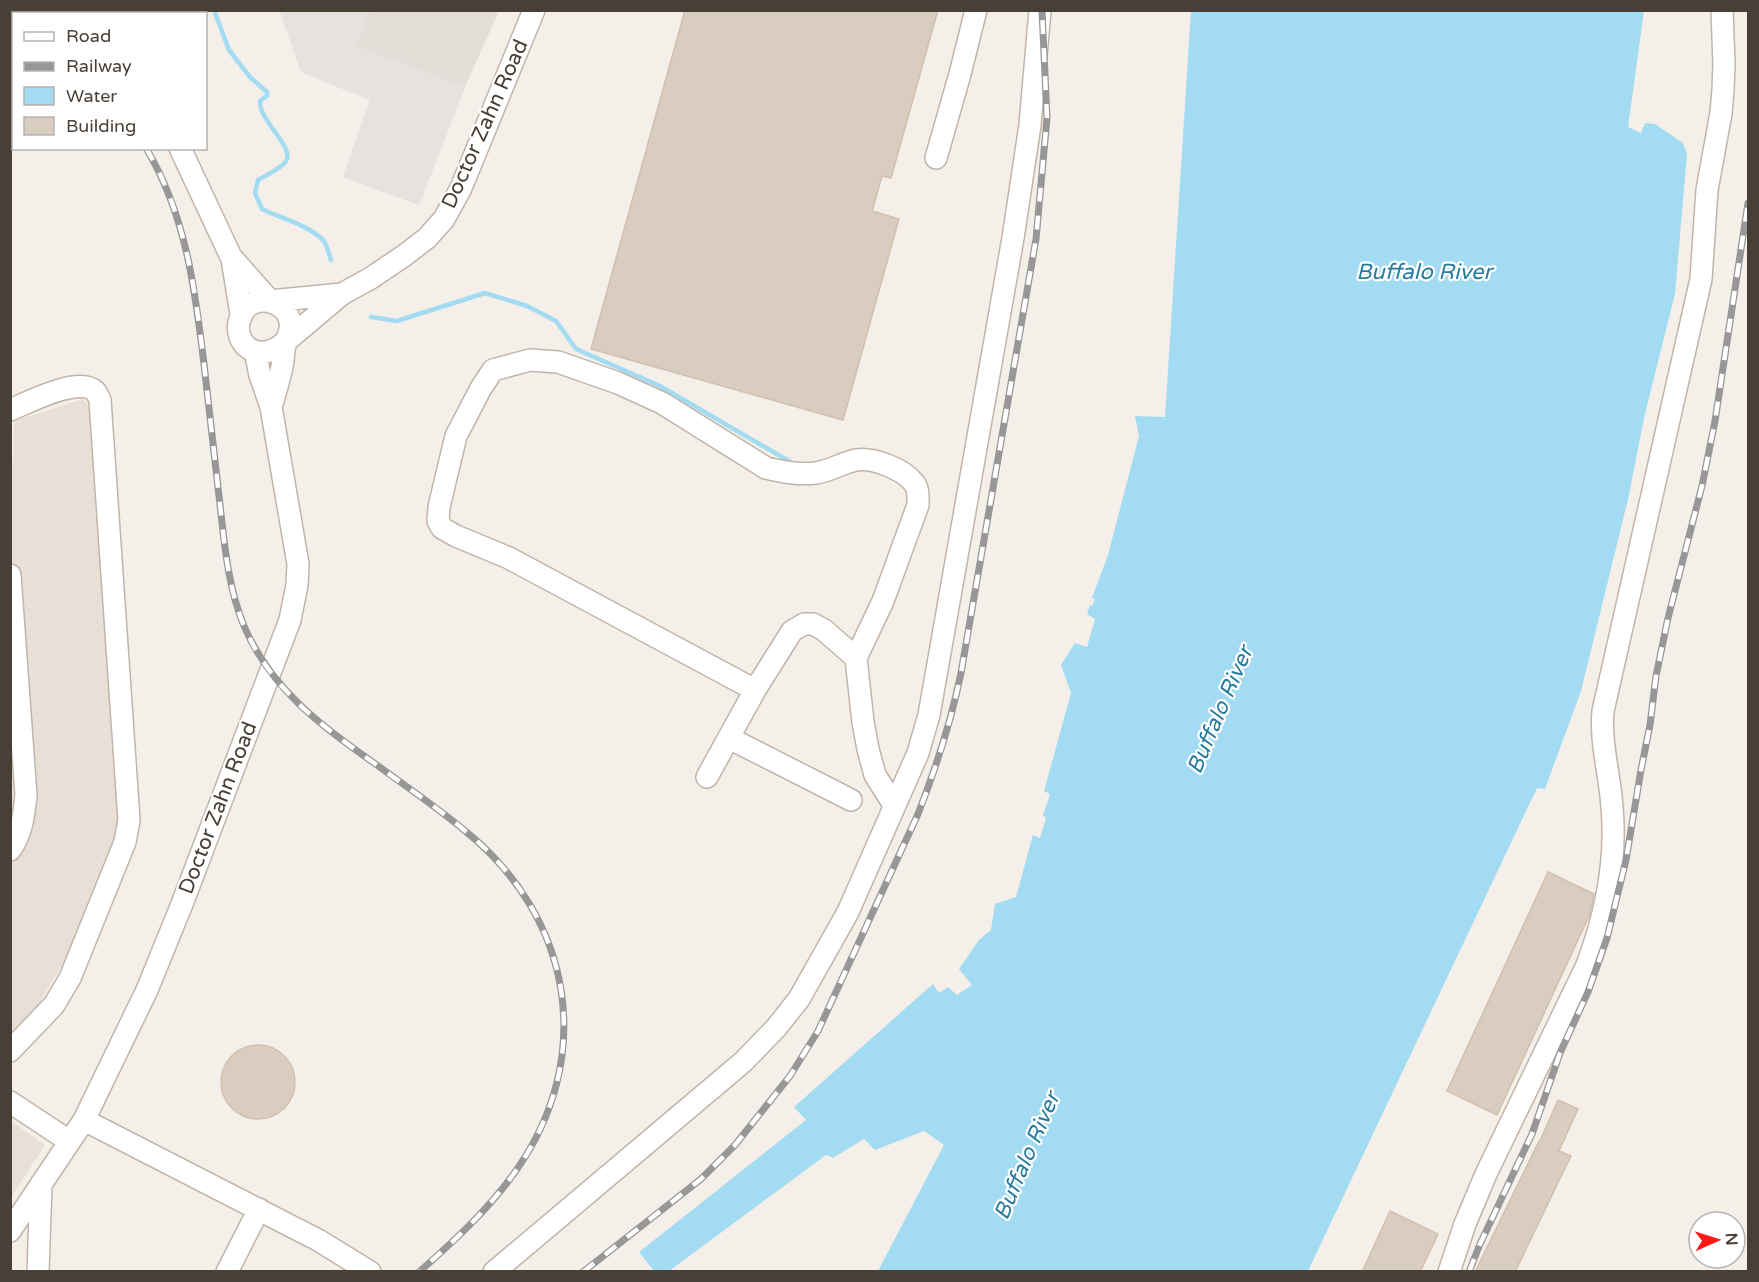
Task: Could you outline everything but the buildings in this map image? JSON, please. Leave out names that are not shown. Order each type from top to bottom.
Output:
[{"type":"street","name":"Doctor Zahn Road","points":[[342,294],[259,301],[249,306],[241,314],[238,325],[239,336],[255,351],[266,353],[277,350],[342,294],[371,278],[427,238],[444,219],[461,188],[534,10]]},
{"type":"street","points":[[936,158],[976,10]]},
{"type":"street","points":[[494,1272],[744,1062],[776,1028],[799,999],[848,912],[918,753],[929,715],[1013,238],[1030,125],[1040,10]]},
{"type":"street","points":[[1449,1272],[1465,1224],[1486,1174],[1587,964],[1599,934],[1606,903],[1613,854],[1613,832],[1611,789],[1603,736],[1603,711],[1701,279],[1707,190],[1723,90],[1722,10]]},
{"type":"street","points":[[181,150],[232,258],[270,301]]},
{"type":"street","points":[[232,258],[241,314]]},
{"type":"street","name":"Doctor Zahn Road","points":[[270,301],[286,312],[290,332],[285,342],[283,365],[271,407]]},
{"type":"street","name":"Doctor Zahn Road","points":[[10,1231],[84,1120],[147,990],[290,620],[297,585],[298,564],[271,407],[255,351]]},
{"type":"street","points":[[755,690],[519,563],[442,528],[438,522],[439,507],[456,436],[493,370],[530,360],[558,362],[618,383],[663,403],[766,468],[801,474],[834,469],[854,460],[870,459],[905,475],[915,484],[918,505],[884,601],[856,658],[868,749],[875,775],[894,805]]},
{"type":"street","points":[[10,410],[73,387],[83,386],[93,389],[100,400],[129,820],[125,842],[70,978],[54,1005],[10,1051]]},
{"type":"street","points":[[10,575],[26,795],[22,824],[18,837],[10,850]]},
{"type":"street","points":[[707,777],[755,690],[792,632],[804,624],[813,624],[824,630],[856,658]]},
{"type":"street","points":[[729,738],[851,800]]},
{"type":"street","points":[[10,1102],[69,1141]]},
{"type":"street","points":[[84,1120],[318,1240],[370,1272]]},
{"type":"street","points":[[38,1272],[41,1184]]},
{"type":"street","points":[[227,1272],[259,1209]]},
{"type":"shaded area","points":[[280,11],[499,11],[465,87],[419,205],[343,177],[370,100],[301,72]]},
{"type":"shaded area","points":[[280,11],[370,11],[357,46],[465,87],[419,205],[343,177],[370,100],[301,72]]},
{"type":"shaded area","points":[[83,399],[92,410],[118,808],[117,835],[70,951],[36,1009],[11,1037],[10,463],[13,462],[14,421]]},
{"type":"shaded area","points":[[11,1121],[45,1145],[11,1197]]},
{"type":"water","name":"Buffalo River","points":[[1191,11],[1644,11],[1628,127],[1641,133],[1645,123],[1655,124],[1683,143],[1687,154],[1675,294],[1581,691],[1545,789],[1537,788],[1308,1271],[878,1271],[944,1145],[924,1131],[875,1150],[864,1139],[833,1158],[826,1155],[669,1271],[654,1271],[639,1252],[806,1120],[794,1107],[933,984],[939,993],[948,987],[957,995],[972,985],[959,969],[979,940],[991,930],[995,904],[1016,897],[1033,835],[1040,838],[1046,818],[1043,815],[1050,794],[1044,791],[1071,693],[1061,665],[1075,643],[1087,647],[1095,619],[1087,614],[1095,599],[1092,598],[1108,555],[1139,436],[1135,416],[1165,417]]},
{"type":"waterway","points":[[214,10],[229,50],[250,77],[267,92],[267,96],[260,101],[261,109],[286,149],[286,161],[281,167],[258,180],[255,193],[262,209],[301,225],[316,234],[325,243],[331,260]]},
{"type":"waterway","points":[[371,317],[397,321],[485,293],[527,306],[556,321],[576,349],[660,386],[794,464]]},
{"type":"railway","points":[[583,1272],[701,1179],[735,1145],[790,1076],[818,1031],[918,814],[931,779],[948,727],[961,673],[1036,239],[1047,118],[1042,10]]},
{"type":"railway","points":[[147,150],[171,199],[187,253],[201,336],[227,562],[244,626],[268,668],[298,703],[334,734],[453,821],[501,865],[529,904],[550,946],[561,990],[564,1036],[557,1082],[541,1128],[515,1172],[494,1199],[458,1237],[419,1272]]},
{"type":"railway","points":[[1469,1272],[1532,1134],[1560,1053],[1588,992],[1607,938],[1626,860],[1650,725],[1656,676],[1668,618],[1702,486],[1715,421],[1748,203]]}]
